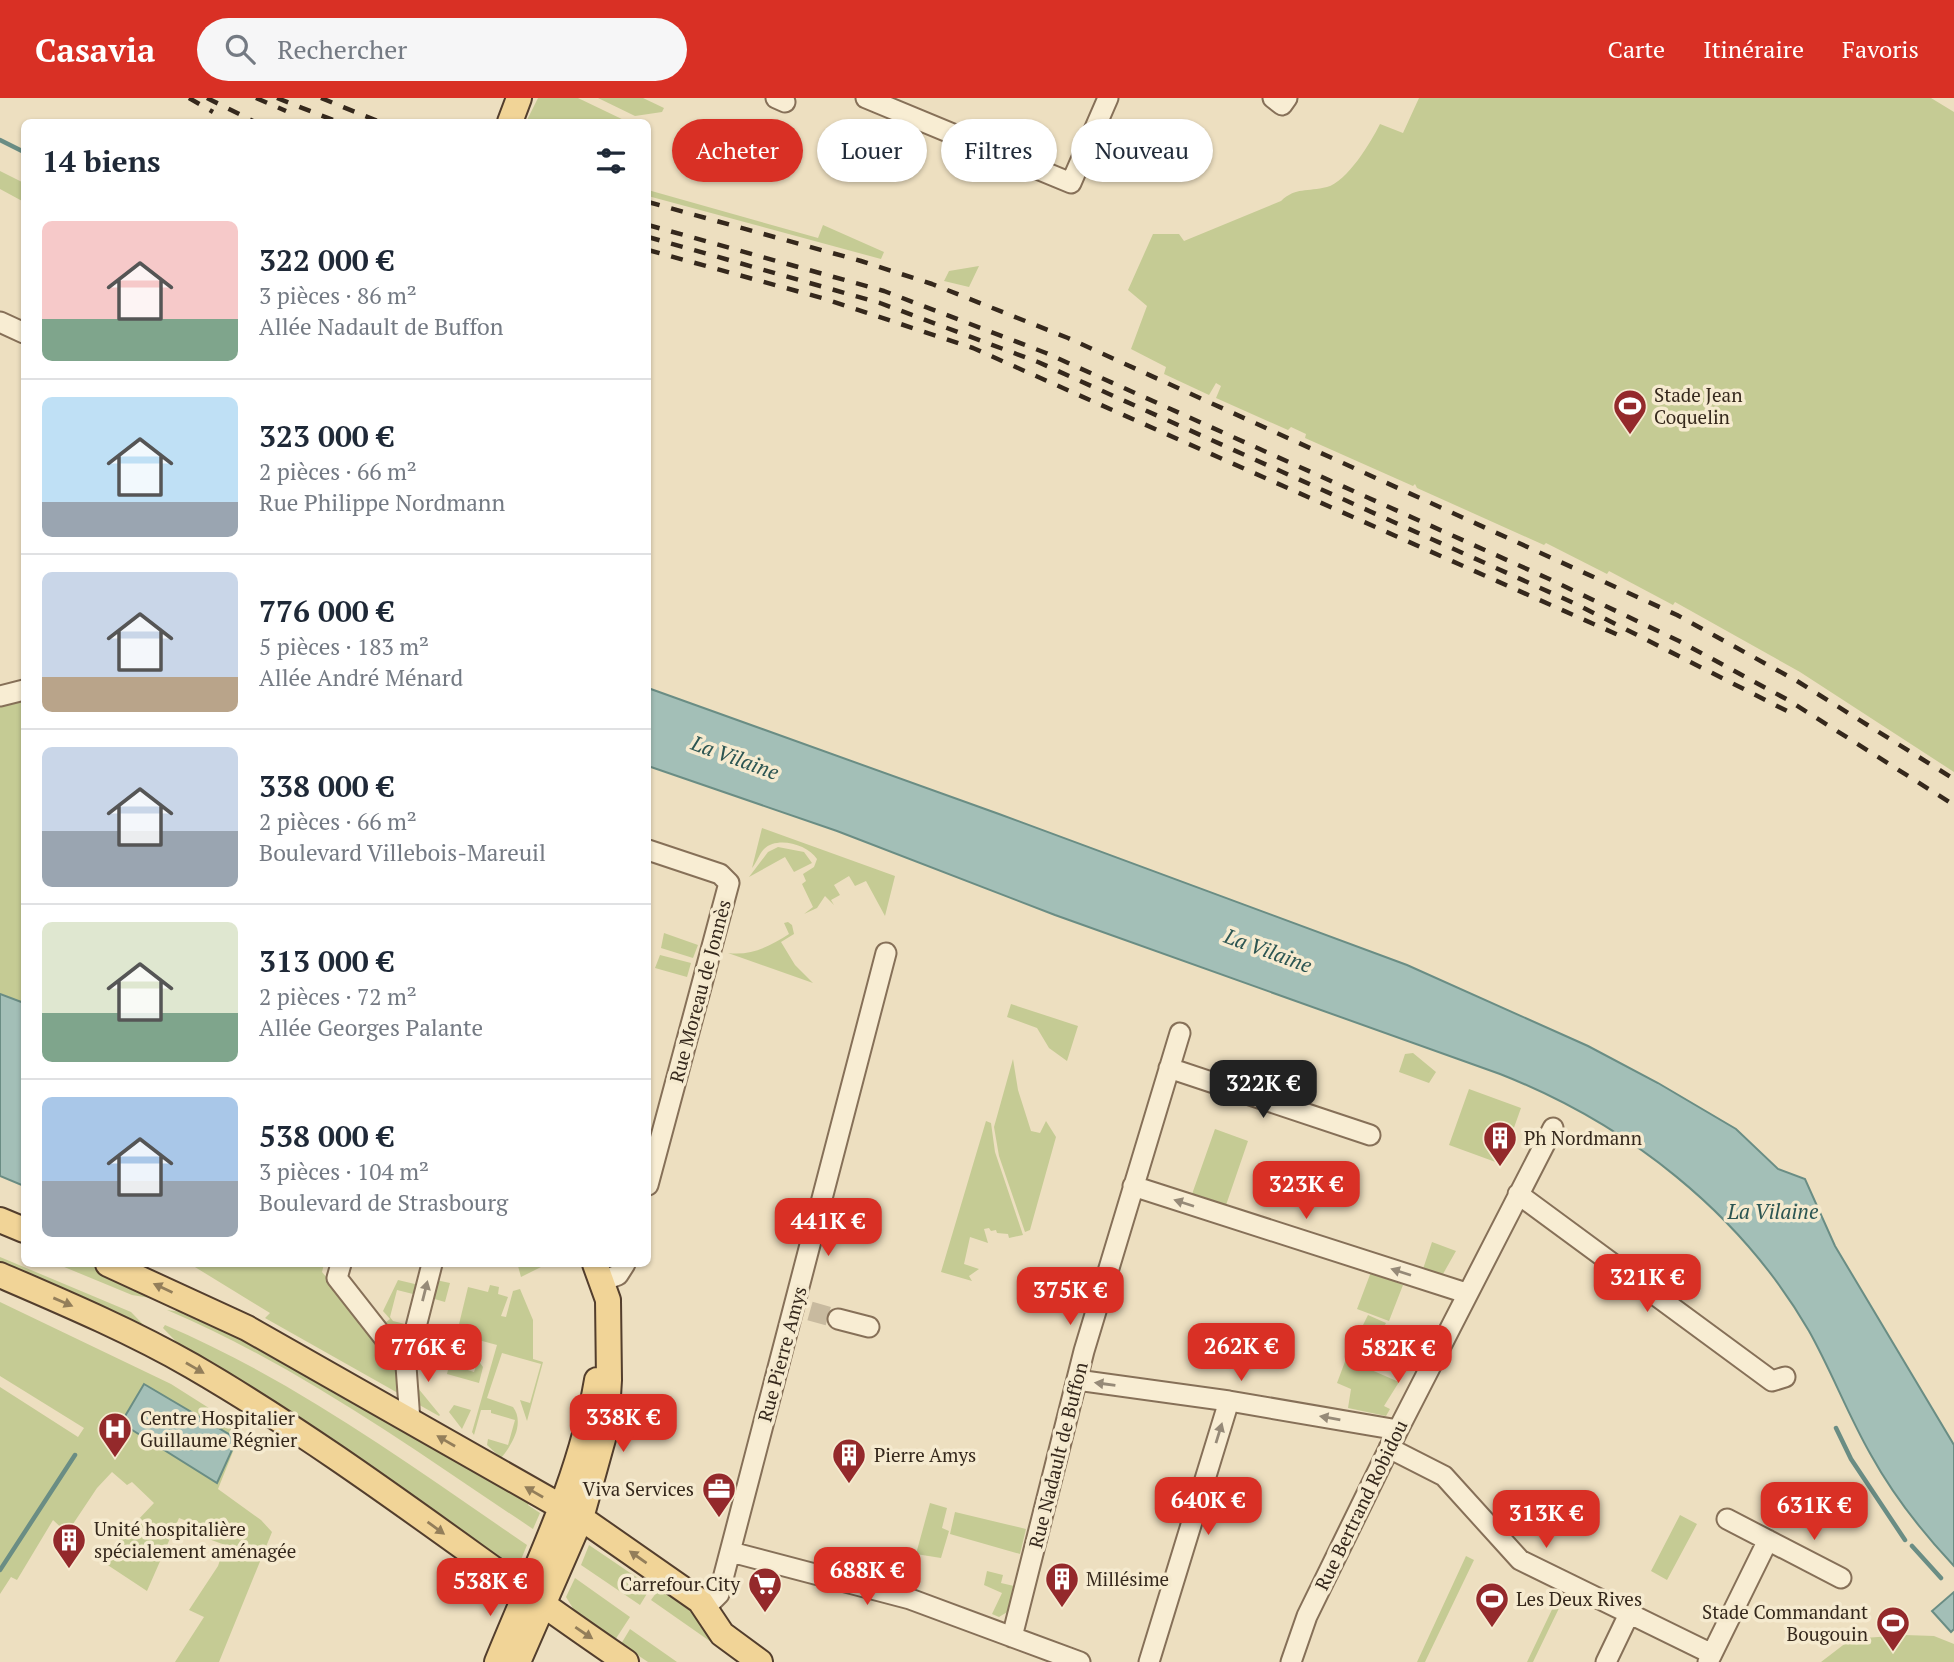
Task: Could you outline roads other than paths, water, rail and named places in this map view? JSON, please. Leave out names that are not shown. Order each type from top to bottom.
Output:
[{"type":"main road","points":[[511,119],[519,98]]},
{"type":"main road","points":[[0,1220],[21,1229]]},
{"type":"main road","points":[[115,1267],[247,1328],[572,1513],[693,1596],[705,1608],[722,1634],[760,1662]]},
{"type":"main road","points":[[518,1662],[535,1600],[572,1513],[575,1475],[594,1399],[598,1273]]},
{"type":"main road","points":[[0,1275],[135,1336],[201,1372],[381,1488],[535,1600],[626,1662]]},
{"type":"main road","points":[[497,1662],[535,1600]]},
{"type":"street","points":[[866,98],[1071,183],[1108,98]]},
{"type":"street","points":[[0,322],[21,332]]},
{"type":"street","points":[[0,696],[21,691]]},
{"type":"street","name":"Rue Moreau de Jonnès","points":[[651,851],[720,874],[729,883],[651,1174]]},
{"type":"street","name":"Rue Pierre Amys","points":[[705,1608],[719,1594],[802,1309],[886,953]]},
{"type":"street","name":"Rue Nadault de Buffon","points":[[1012,1637],[1077,1380],[1180,1033]]},
{"type":"street","points":[[1169,1068],[1370,1135]]},
{"type":"street","name":"Rue Bertrand Robidou","points":[[1292,1662],[1307,1616],[1389,1448],[1466,1293],[1553,1128]]},
{"type":"street","points":[[1133,1186],[1466,1293]]},
{"type":"street","points":[[1518,1194],[1772,1381],[1785,1377]]},
{"type":"street","points":[[410,1421],[406,1366],[431,1267]]},
{"type":"street","points":[[598,1273],[618,1275],[623,1267]]},
{"type":"street","points":[[339,1271],[406,1366]]},
{"type":"street","points":[[838,1319],[869,1327]]},
{"type":"street","points":[[1077,1380],[1228,1401],[1398,1430]]},
{"type":"street","points":[[1149,1662],[1228,1401]]},
{"type":"street","points":[[1389,1448],[1444,1476],[1520,1560],[1710,1658],[1768,1541]]},
{"type":"street","points":[[1727,1519],[1841,1578]]},
{"type":"street","points":[[731,1552],[886,1591],[1080,1662]]},
{"type":"street","points":[[1606,1662],[1629,1614]]},
{"type":"water","name":"La Vilaine","points":[[651,689],[1407,965],[1588,1046],[1736,1129],[1778,1169],[1805,1179],[1835,1246],[1954,1445],[1954,1566],[1889,1485],[1855,1425],[1809,1331],[1781,1288],[1749,1248],[1714,1211],[1676,1177],[1635,1146],[1547,1095],[1500,1074],[1055,915],[837,831],[651,767]]},
{"type":"water","points":[[0,994],[21,1002],[21,1185],[0,1176]]},
{"type":"water","points":[[144,1384],[237,1439],[217,1483],[121,1423]]},
{"type":"water","points":[[1954,1592],[1954,1629],[1951,1632],[1932,1611]]},
{"type":"waterway","points":[[0,140],[21,150]]},
{"type":"waterway","points":[[1836,1428],[1851,1459],[1905,1540]]},
{"type":"waterway","points":[[0,1570],[75,1455]]},
{"type":"waterway","points":[[1912,1546],[1941,1578]]},
{"type":"tunnel","points":[[810,1311],[838,1319]]},
{"type":"railway","points":[[189,98],[213,112]]},
{"type":"railway","points":[[207,98],[249,119]]},
{"type":"railway","points":[[256,98],[286,111]]},
{"type":"railway","points":[[277,98],[330,119]]},
{"type":"railway","points":[[321,98],[373,119]]},
{"type":"railway","points":[[651,203],[861,261],[932,284],[1068,338],[1677,615],[1797,681],[1954,779]]},
{"type":"railway","points":[[651,226],[884,291],[1046,353],[1547,578],[1679,641],[1788,700],[1954,805]]},
{"type":"railway","points":[[651,238],[880,303],[1038,362],[1576,604],[1789,712]]},
{"type":"railway","points":[[651,251],[822,298],[973,348],[1625,638]]},
{"type":"place","name":"Stade Jean Coquelin","points":[[1630,436]]},
{"type":"place","name":"Ph Nordmann","points":[[1500,1168]]},
{"type":"place","name":"Centre Hospitalier Guillaume Régnier","points":[[115,1459]]},
{"type":"place","name":"Pierre Amys","points":[[849,1485]]},
{"type":"place","name":"Viva Services","points":[[719,1519]]},
{"type":"place","name":"Unité hospitalière spécialement aménagée","points":[[69,1570]]},
{"type":"place","name":"Millésime","points":[[1062,1609]]},
{"type":"place","name":"Carrefour City","points":[[765,1614]]},
{"type":"place","name":"Les Deux Rives","points":[[1492,1629]]},
{"type":"place","name":"Stade Commandant Bougouin","points":[[1893,1653]]}]
